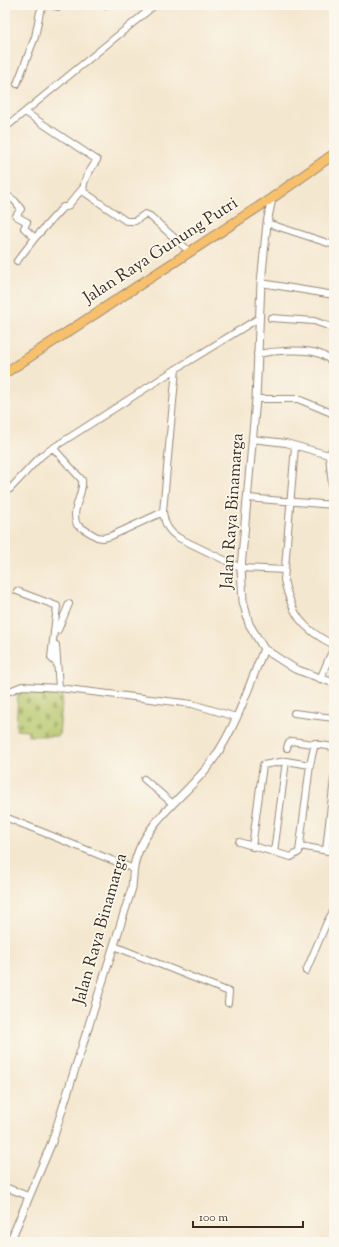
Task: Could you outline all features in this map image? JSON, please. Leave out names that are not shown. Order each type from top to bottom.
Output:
[{"type":"main road","name":"Jalan Raya Gunung Putri","points":[[5,373],[272,198],[334,154]]},
{"type":"street","points":[[17,84],[35,37],[40,12],[45,5]]},
{"type":"street","points":[[51,5],[59,7],[63,5]]},
{"type":"street","points":[[5,128],[153,6]]},
{"type":"street","points":[[17,261],[35,238],[64,207],[67,207],[83,188],[88,174],[97,160],[25,112]]},
{"type":"street","points":[[83,188],[84,192],[126,221],[135,221],[145,214],[150,216],[189,252]]},
{"type":"street","points":[[5,194],[15,201],[21,209],[16,216],[26,222],[24,228],[35,238]]},
{"type":"street","name":"Jalan Raya Binamarga","points":[[10,1242],[28,1196],[52,1142],[132,888],[136,858],[141,846],[172,803],[201,775],[214,759],[224,743],[264,648],[255,636],[245,612],[241,568],[256,399],[261,283],[267,223],[272,198]]},
{"type":"street","points":[[267,223],[334,245]]},
{"type":"street","points":[[261,283],[334,295]]},
{"type":"street","points":[[10,489],[38,458],[176,369],[259,318]]},
{"type":"street","points":[[271,318],[314,321],[334,328]]},
{"type":"street","points":[[257,354],[270,351],[313,352],[334,362]]},
{"type":"street","points":[[176,369],[163,512],[164,523],[170,532],[241,568],[285,570]]},
{"type":"street","points":[[256,399],[298,399],[334,414]]},
{"type":"street","points":[[252,439],[295,446],[329,455]]},
{"type":"street","points":[[295,446],[284,580],[289,600],[297,616],[315,635],[334,646],[320,679]]},
{"type":"street","points":[[334,446],[329,455],[334,519]]},
{"type":"street","points":[[54,449],[82,480],[82,491],[74,515],[77,524],[97,537],[111,536],[163,512]]},
{"type":"street","points":[[247,498],[334,505]]},
{"type":"street","points":[[17,591],[57,606],[51,658],[56,663]]},
{"type":"street","points":[[59,688],[56,663],[56,642],[59,626],[69,604]]},
{"type":"street","points":[[264,648],[281,661],[320,679],[334,683]]},
{"type":"street","points":[[5,693],[22,686],[59,688],[192,704],[236,717]]},
{"type":"street","points":[[294,713],[334,718]]},
{"type":"street","points":[[287,748],[288,744],[292,741],[334,747]]},
{"type":"street","points":[[239,842],[252,847],[294,856],[299,852],[314,743]]},
{"type":"street","points":[[252,847],[263,765],[286,761],[310,765]]},
{"type":"street","points":[[274,852],[286,761]]},
{"type":"street","points":[[144,779],[172,803]]},
{"type":"street","points":[[326,850],[334,779]]},
{"type":"street","points":[[5,817],[134,869]]},
{"type":"street","points":[[300,846],[334,852]]},
{"type":"street","points":[[306,971],[325,926],[334,910]]},
{"type":"street","points":[[114,946],[229,992],[228,1003]]},
{"type":"street","points":[[5,1187],[28,1196]]},
{"type":"green space","points":[[24,688],[63,691],[59,736],[28,736],[28,731],[16,730],[18,689]]}]
